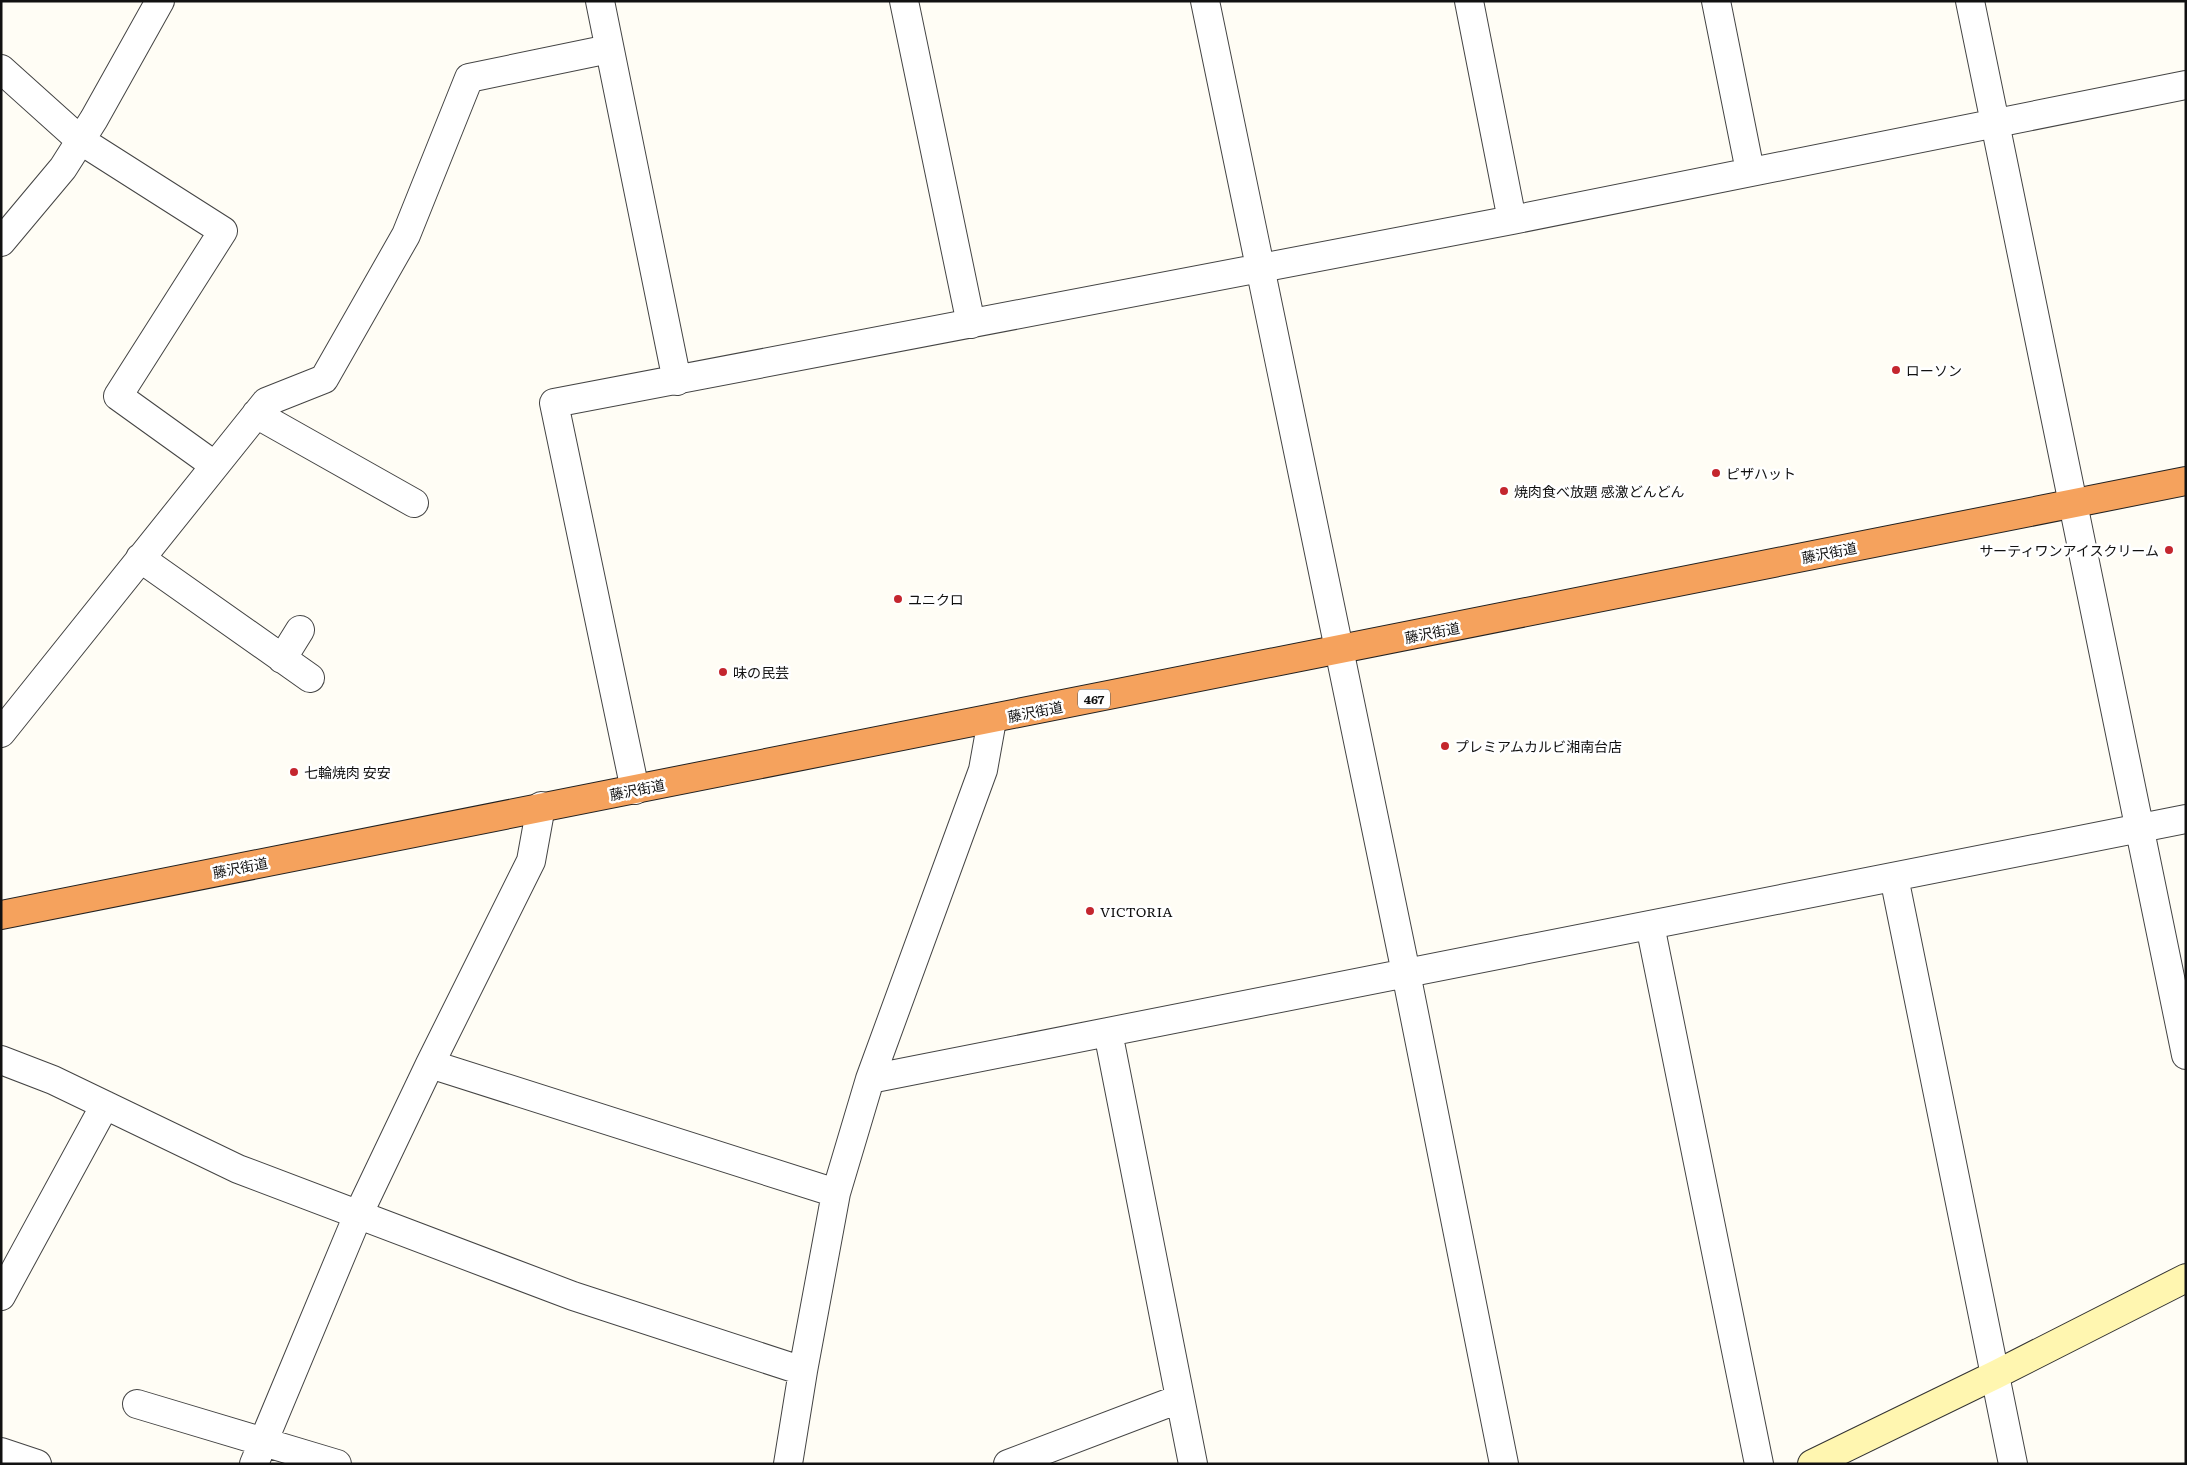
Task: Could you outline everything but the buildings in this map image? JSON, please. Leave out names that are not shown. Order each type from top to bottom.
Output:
[{"type":"highway","name":"藤沢街道","points":[[1,914],[541,806],[635,790],[992,720],[2186,481]]},
{"type":"street","points":[[1,242],[63,168],[94,119],[160,1]]},
{"type":"street","points":[[600,1],[677,381]]},
{"type":"street","points":[[904,1],[971,324]]},
{"type":"street","points":[[1205,1],[1406,973],[1504,1464]]},
{"type":"street","points":[[1469,1],[1512,220]]},
{"type":"street","points":[[1716,1],[1750,171]]},
{"type":"street","points":[[1970,1],[2186,1055]]},
{"type":"street","points":[[1,733],[266,402],[324,379],[406,236],[469,78],[610,49]]},
{"type":"street","points":[[1,69],[80,140],[223,230],[118,396],[214,465]]},
{"type":"street","points":[[635,790],[554,403],[1512,220],[2186,85]]},
{"type":"street","points":[[256,414],[414,503]]},
{"type":"street","points":[[140,558],[310,678]]},
{"type":"street","points":[[282,659],[300,630]]},
{"type":"street","points":[[788,1464],[836,1193],[870,1079],[983,770],[992,720]]},
{"type":"street","points":[[258,1453],[358,1215],[430,1064],[531,861],[541,806]]},
{"type":"street","points":[[870,1079],[2186,819]]},
{"type":"street","points":[[1894,877],[2013,1464]]},
{"type":"street","points":[[1650,925],[1759,1464]]},
{"type":"street","points":[[1108,1032],[1193,1464]]},
{"type":"street","points":[[1,1060],[53,1080],[238,1169],[573,1296],[803,1371]]},
{"type":"street","points":[[430,1064],[836,1193]]},
{"type":"street","points":[[1,1296],[105,1105]]},
{"type":"street","points":[[1812,1464],[1995,1376],[2186,1278]]},
{"type":"street","points":[[1008,1464],[1179,1400]]},
{"type":"street","points":[[137,1404],[258,1453],[337,1464]]},
{"type":"street","points":[[1,1452],[37,1464]]},
{"type":"place","name":"ローソン","points":[[1896,370]]},
{"type":"place","name":"ピザハット","points":[[1716,473]]},
{"type":"place","name":"焼肉食べ放題 感激どんどん","points":[[1504,491]]},
{"type":"place","name":"サーティワンアイスクリーム","points":[[2169,550]]},
{"type":"place","name":"ユニクロ","points":[[898,599]]},
{"type":"place","name":"味の民芸","points":[[723,672]]},
{"type":"place","name":"プレミアムカルビ湘南台店","points":[[1445,746]]},
{"type":"place","name":"七輪焼肉 安安","points":[[294,772]]},
{"type":"place","name":"VICTORIA","points":[[1090,911]]}]
